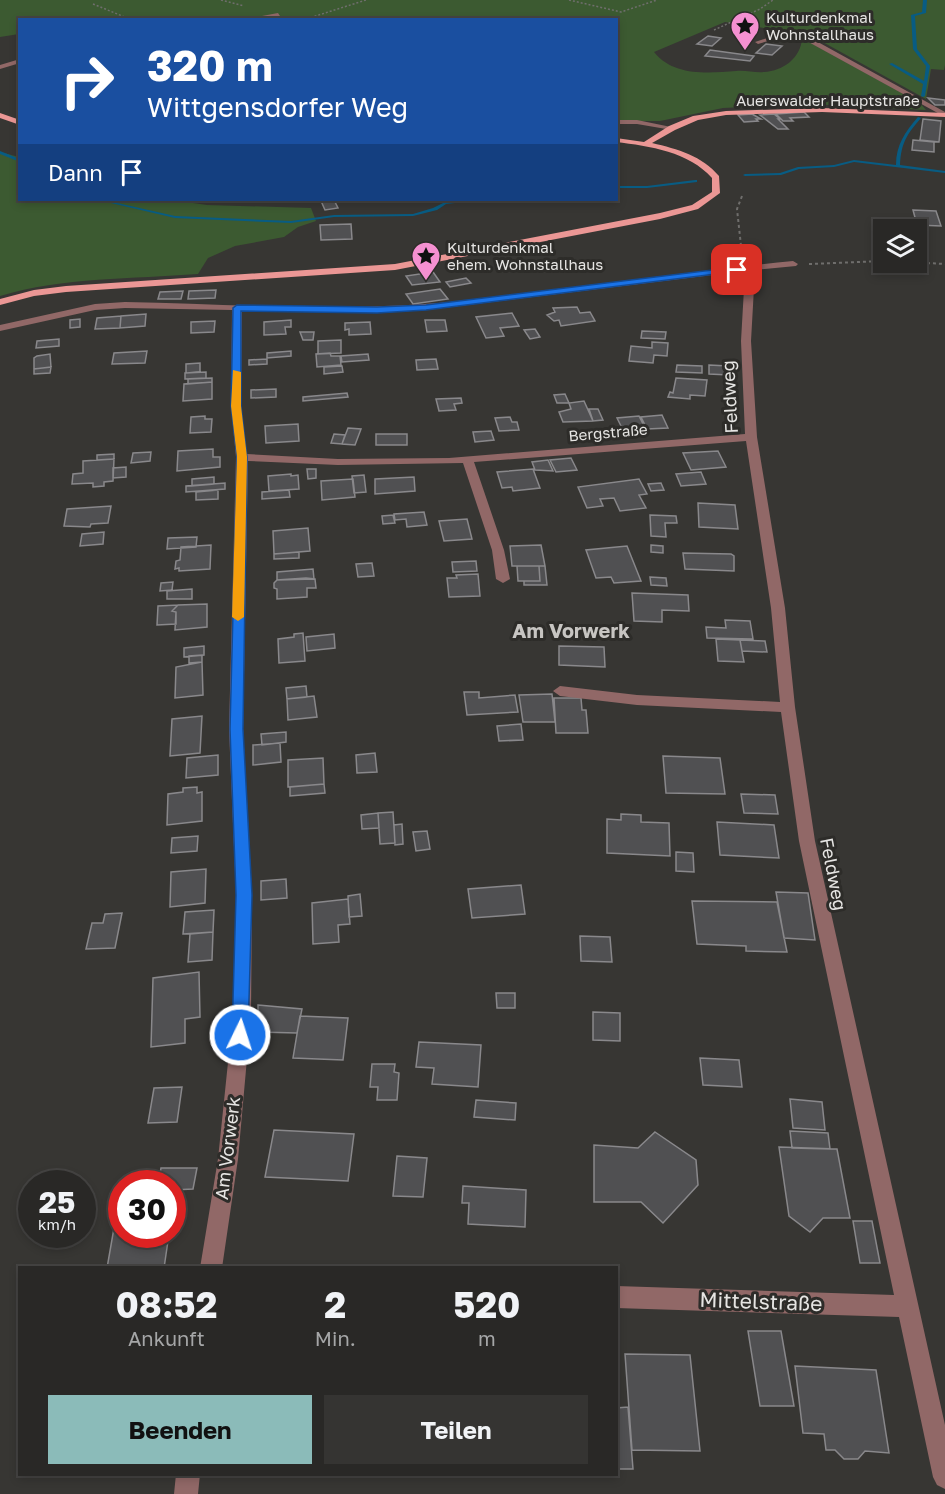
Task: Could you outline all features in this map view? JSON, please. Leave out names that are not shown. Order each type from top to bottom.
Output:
[{"type":"main road","name":"Auerswalder Hauptstraße","points":[[646,144],[672,128],[696,118],[737,112],[822,110],[945,115]]},
{"type":"main road","points":[[0,115],[18,122]]},
{"type":"main road","points":[[0,302],[34,293],[66,289],[342,272],[424,263],[660,216],[695,207],[716,193],[716,178],[705,166],[681,155],[646,144],[618,140]]},
{"type":"street","points":[[262,18],[278,15]]},
{"type":"street","points":[[758,42],[785,34],[805,37],[945,115]]},
{"type":"street","points":[[0,67],[18,62]]},
{"type":"street","points":[[618,122],[637,122],[672,128]]},
{"type":"street","points":[[0,328],[95,307],[166,304],[237,308],[377,310],[426,307],[793,264]]},
{"type":"street","name":"Feldweg","points":[[750,268],[746,341],[751,437],[815,886],[945,1477]]},
{"type":"street","name":"Am Vorwerk","points":[[211,1266],[228,1159],[242,1014],[244,895],[236,729],[242,457],[236,406],[237,308]]},
{"type":"street","name":"Bergstraße","points":[[242,457],[393,463],[751,437]]},
{"type":"street","points":[[467,459],[498,550],[504,579]]},
{"type":"street","points":[[560,691],[637,700],[788,707]]},
{"type":"street","name":"Mittelstraße","points":[[618,1297],[906,1306]]},
{"type":"street","points":[[186,1494],[188,1476]]},
{"type":"path","points":[[309,18],[366,0]]},
{"type":"path","points":[[569,0],[621,12],[657,0]]},
{"type":"path","points":[[714,30],[760,9],[773,0]]},
{"type":"path","points":[[93,4],[127,18]]},
{"type":"path","points":[[742,196],[737,209],[741,252],[750,268]]},
{"type":"path","points":[[793,264],[873,261]]},
{"type":"path","points":[[927,263],[945,264]]},
{"type":"green space","points":[[0,0],[945,0],[945,65],[944,70],[931,69],[926,99],[810,35],[725,22],[654,52],[671,66],[692,72],[764,72],[778,69],[790,62],[798,52],[802,38],[920,103],[926,110],[809,104],[723,108],[660,121],[618,121],[618,18],[18,18],[18,34],[0,37]]},
{"type":"green space","points":[[0,152],[18,157],[18,201],[179,201],[207,205],[311,208],[316,221],[298,227],[284,237],[235,246],[208,258],[198,274],[73,282],[0,296]]},
{"type":"building","points":[[708,36],[721,38],[712,46],[697,44]]},
{"type":"building","points":[[766,44],[782,46],[772,55],[756,53]]},
{"type":"building","points":[[710,50],[754,56],[750,61],[705,56]]},
{"type":"building","points":[[928,98],[945,100],[945,105],[935,105]]},
{"type":"building","points":[[804,112],[809,117],[790,118],[793,121],[783,121],[776,114]]},
{"type":"building","points":[[752,114],[761,119],[744,122],[738,115]]},
{"type":"building","points":[[774,114],[788,129],[778,129],[760,115]]},
{"type":"building","points":[[923,119],[941,121],[939,142],[920,140]]},
{"type":"building","points":[[913,140],[934,142],[934,152],[912,150]]},
{"type":"building","points":[[321,201],[334,201],[338,208],[325,210]]},
{"type":"building","points":[[913,210],[936,211],[941,226],[927,225],[927,219],[915,219]]},
{"type":"building","points":[[351,224],[352,239],[321,240],[320,225]]},
{"type":"building","points":[[433,272],[440,282],[412,285],[406,276]]},
{"type":"building","points":[[466,278],[471,283],[450,287],[446,282]]},
{"type":"building","points":[[440,289],[448,299],[413,304],[406,294]]},
{"type":"building","points":[[216,290],[215,298],[188,299],[189,291]]},
{"type":"building","points":[[183,291],[181,299],[158,299],[160,292]]},
{"type":"building","points":[[577,307],[580,313],[590,312],[595,321],[561,326],[559,320],[554,321],[547,315],[555,312],[553,308]]},
{"type":"building","points":[[512,313],[519,326],[500,328],[504,336],[486,338],[476,317]]},
{"type":"building","points":[[146,314],[145,326],[120,328],[121,316]]},
{"type":"building","points":[[121,316],[120,328],[95,329],[97,318]]},
{"type":"building","points":[[80,319],[80,327],[70,328],[70,320]]},
{"type":"building","points":[[291,320],[291,327],[285,327],[286,334],[264,335],[264,322]]},
{"type":"building","points":[[425,320],[445,320],[447,331],[427,332]]},
{"type":"building","points":[[215,321],[214,332],[191,333],[191,322]]},
{"type":"building","points":[[370,322],[371,334],[349,335],[349,329],[345,330],[345,323]]},
{"type":"building","points":[[535,329],[540,337],[530,339],[524,330]]},
{"type":"building","points":[[642,331],[666,332],[665,339],[641,338]]},
{"type":"building","points":[[300,332],[314,332],[313,340],[303,340]]},
{"type":"building","points":[[59,339],[59,346],[36,348],[37,341]]},
{"type":"building","points":[[341,340],[341,353],[318,354],[318,341]]},
{"type":"building","points":[[652,342],[668,343],[667,356],[654,355],[653,363],[629,361],[631,346],[652,348]]},
{"type":"building","points":[[147,351],[145,363],[112,364],[114,353]]},
{"type":"building","points":[[291,351],[291,356],[267,358],[267,353]]},
{"type":"building","points":[[330,353],[331,356],[340,356],[341,365],[317,367],[316,354]]},
{"type":"building","points":[[50,354],[51,367],[34,369],[34,358]]},
{"type":"building","points":[[368,354],[369,360],[342,362],[341,356]]},
{"type":"building","points":[[267,359],[267,364],[249,365],[249,360]]},
{"type":"building","points":[[436,359],[438,369],[417,370],[416,360]]},
{"type":"building","points":[[200,363],[200,372],[186,373],[186,364]]},
{"type":"building","points":[[677,365],[702,366],[702,373],[676,372]]},
{"type":"building","points":[[709,365],[728,366],[729,375],[709,374]]},
{"type":"building","points":[[342,366],[343,372],[324,374],[324,367]]},
{"type":"building","points":[[51,367],[50,373],[34,374],[34,369]]},
{"type":"building","points":[[206,372],[206,378],[185,379],[185,373]]},
{"type":"building","points":[[212,378],[212,382],[188,384],[188,379]]},
{"type":"building","points":[[676,378],[707,380],[705,396],[690,395],[690,399],[668,397],[670,392],[673,393]]},
{"type":"building","points":[[212,382],[212,399],[183,401],[184,384]]},
{"type":"building","points":[[276,389],[276,397],[251,398],[251,390]]},
{"type":"building","points":[[347,393],[348,397],[303,401],[303,397]]},
{"type":"building","points":[[565,394],[569,403],[557,403],[554,395]]},
{"type":"building","points":[[461,398],[462,403],[454,404],[456,410],[439,411],[436,399]]},
{"type":"building","points":[[584,401],[593,421],[563,422],[559,412],[571,409],[569,403]]},
{"type":"building","points":[[589,409],[598,409],[603,420],[593,421]]},
{"type":"building","points":[[662,415],[668,428],[647,429],[641,417]]},
{"type":"building","points":[[205,416],[205,419],[212,419],[211,432],[190,433],[191,417]]},
{"type":"building","points":[[639,416],[645,428],[623,430],[617,418]]},
{"type":"building","points":[[510,417],[512,422],[517,422],[519,430],[499,431],[495,418]]},
{"type":"building","points":[[298,424],[299,441],[266,443],[265,426]]},
{"type":"building","points":[[348,428],[361,429],[355,445],[342,444]]},
{"type":"building","points":[[491,431],[494,440],[475,442],[473,432]]},
{"type":"building","points":[[334,434],[345,435],[342,444],[331,443]]},
{"type":"building","points":[[376,434],[407,434],[407,445],[376,445]]},
{"type":"building","points":[[213,449],[213,457],[220,457],[220,467],[177,471],[178,451]]},
{"type":"building","points":[[718,451],[726,467],[691,470],[683,453]]},
{"type":"building","points":[[151,452],[150,461],[131,463],[133,453]]},
{"type":"building","points":[[114,454],[114,459],[97,460],[97,455]]},
{"type":"building","points":[[571,458],[577,470],[556,472],[550,460]]},
{"type":"building","points":[[114,459],[113,481],[104,482],[104,486],[93,487],[93,483],[72,484],[73,474],[83,473],[83,461]]},
{"type":"building","points":[[548,460],[553,471],[535,470],[532,462]]},
{"type":"building","points":[[126,467],[126,477],[113,478],[113,468]]},
{"type":"building","points":[[307,469],[316,469],[316,478],[308,479]]},
{"type":"building","points":[[533,469],[540,488],[513,491],[512,487],[502,488],[497,472]]},
{"type":"building","points":[[701,472],[706,484],[681,486],[676,474]]},
{"type":"building","points":[[291,474],[291,476],[298,475],[299,489],[269,491],[268,476]]},
{"type":"building","points":[[364,475],[366,492],[354,493],[352,476]]},
{"type":"building","points":[[214,477],[214,484],[192,486],[192,479]]},
{"type":"building","points":[[414,477],[415,491],[375,494],[375,479]]},
{"type":"building","points":[[353,479],[355,497],[322,500],[321,481]]},
{"type":"building","points":[[639,479],[647,494],[639,495],[646,508],[620,511],[614,498],[600,499],[603,506],[587,508],[578,487]]},
{"type":"building","points":[[225,483],[225,489],[186,492],[186,486]]},
{"type":"building","points":[[661,483],[664,490],[651,491],[648,484]]},
{"type":"building","points":[[218,490],[218,499],[196,500],[196,492]]},
{"type":"building","points":[[289,490],[290,497],[262,499],[262,492]]},
{"type":"building","points":[[698,503],[735,505],[738,529],[699,527]]},
{"type":"building","points":[[111,506],[108,523],[91,524],[90,527],[64,526],[67,509]]},
{"type":"building","points":[[424,512],[427,525],[407,527],[406,519],[395,520],[394,514]]},
{"type":"building","points":[[393,515],[395,523],[383,524],[382,516]]},
{"type":"building","points":[[650,515],[676,516],[677,523],[665,523],[666,537],[651,536]]},
{"type":"building","points":[[467,519],[472,539],[444,541],[439,521]]},
{"type":"building","points":[[308,528],[310,551],[274,554],[273,531]]},
{"type":"building","points":[[104,532],[103,544],[80,546],[82,534]]},
{"type":"building","points":[[197,537],[196,547],[167,549],[168,538]]},
{"type":"building","points":[[211,545],[210,569],[179,571],[179,568],[175,569],[176,561],[180,560],[181,547]]},
{"type":"building","points":[[541,545],[545,566],[512,566],[510,546]]},
{"type":"building","points":[[651,545],[663,546],[663,553],[651,552]]},
{"type":"building","points":[[627,546],[641,581],[614,583],[611,577],[596,578],[586,550]]},
{"type":"building","points":[[299,552],[299,558],[274,559],[274,554]]},
{"type":"building","points":[[683,553],[731,554],[734,556],[734,571],[685,569]]},
{"type":"building","points":[[476,561],[477,571],[453,572],[452,562]]},
{"type":"building","points":[[372,563],[374,576],[358,577],[356,564]]},
{"type":"building","points":[[517,566],[539,566],[540,581],[518,581]]},
{"type":"building","points":[[539,566],[545,566],[547,585],[524,585],[524,581],[540,581]]},
{"type":"building","points":[[313,569],[314,579],[277,580],[277,572]]},
{"type":"building","points":[[478,574],[480,596],[449,597],[447,578],[457,578],[456,575]]},
{"type":"building","points":[[650,577],[666,578],[667,586],[651,585]]},
{"type":"building","points":[[315,579],[316,588],[307,588],[307,597],[277,599],[277,589],[274,588],[274,583],[277,580]]},
{"type":"building","points":[[173,582],[172,590],[160,591],[161,583]]},
{"type":"building","points":[[192,589],[192,599],[167,599],[167,591]]},
{"type":"building","points":[[632,593],[688,595],[689,611],[662,610],[662,622],[634,621]]},
{"type":"building","points":[[207,604],[207,627],[175,630],[176,612],[172,611],[178,605]]},
{"type":"building","points":[[178,605],[172,611],[176,612],[176,624],[157,625],[158,606]]},
{"type":"building","points":[[725,620],[750,621],[753,639],[707,638],[706,627],[726,628]]},
{"type":"building","points":[[303,633],[305,661],[279,663],[278,639]]},
{"type":"building","points":[[334,634],[335,648],[307,651],[306,637]]},
{"type":"building","points":[[716,639],[740,640],[744,662],[718,661]]},
{"type":"building","points":[[740,640],[765,641],[767,652],[742,651]]},
{"type":"building","points":[[204,646],[204,655],[184,657],[184,648]]},
{"type":"building","points":[[559,646],[604,647],[605,667],[559,665]]},
{"type":"building","points":[[202,655],[202,662],[189,663],[189,656]]},
{"type":"building","points":[[202,662],[203,695],[175,698],[176,667]]},
{"type":"building","points":[[306,686],[307,697],[287,699],[286,688]]},
{"type":"building","points":[[464,692],[479,692],[479,698],[515,695],[518,712],[467,715]]},
{"type":"building","points":[[552,694],[555,722],[523,722],[519,695]]},
{"type":"building","points":[[314,696],[317,717],[288,720],[287,699]]},
{"type":"building","points":[[554,698],[581,698],[582,710],[586,710],[588,733],[556,733]]},
{"type":"building","points":[[202,716],[200,753],[170,756],[172,719]]},
{"type":"building","points":[[521,724],[523,740],[499,741],[497,726]]},
{"type":"building","points":[[286,732],[286,742],[262,745],[261,734]]},
{"type":"building","points":[[280,743],[281,762],[253,765],[253,745]]},
{"type":"building","points":[[375,753],[377,772],[357,773],[356,755]]},
{"type":"building","points":[[218,755],[218,775],[186,778],[187,758]]},
{"type":"building","points":[[663,756],[720,758],[725,794],[666,793]]},
{"type":"building","points":[[323,758],[324,784],[288,787],[288,760]]},
{"type":"building","points":[[324,784],[325,793],[290,796],[290,787]]},
{"type":"building","points":[[197,787],[197,793],[202,792],[202,821],[167,825],[168,794],[183,792],[183,788]]},
{"type":"building","points":[[741,794],[775,795],[778,814],[744,813]]},
{"type":"building","points":[[393,812],[395,843],[380,844],[378,813]]},
{"type":"building","points":[[378,813],[379,828],[362,829],[361,815]]},
{"type":"building","points":[[621,814],[641,815],[641,822],[669,823],[670,856],[607,853],[607,819],[621,820]]},
{"type":"building","points":[[717,822],[774,825],[779,858],[720,855]]},
{"type":"building","points":[[402,824],[403,844],[395,845],[394,825]]},
{"type":"building","points":[[427,831],[430,849],[416,851],[413,832]]},
{"type":"building","points":[[198,836],[197,851],[171,853],[172,838]]},
{"type":"building","points":[[676,852],[693,853],[694,872],[676,871]]},
{"type":"building","points":[[206,869],[205,903],[170,907],[171,872]]},
{"type":"building","points":[[286,879],[287,898],[261,900],[261,881]]},
{"type":"building","points":[[521,885],[525,914],[472,918],[468,889]]},
{"type":"building","points":[[776,892],[808,893],[815,940],[784,938]]},
{"type":"building","points":[[360,894],[362,916],[349,917],[348,896]]},
{"type":"building","points":[[348,899],[350,924],[338,925],[339,942],[313,944],[312,903]]},
{"type":"building","points":[[692,901],[777,902],[787,952],[746,951],[746,946],[697,944]]},
{"type":"building","points":[[214,910],[213,932],[183,934],[185,912]]},
{"type":"building","points":[[122,913],[115,948],[86,949],[92,923],[103,923],[105,914]]},
{"type":"building","points":[[213,932],[212,960],[188,962],[190,934]]},
{"type":"building","points":[[580,936],[610,937],[612,962],[581,961]]},
{"type":"building","points":[[199,972],[200,1017],[185,1019],[185,1043],[151,1047],[153,978]]},
{"type":"building","points":[[496,993],[515,993],[515,1008],[497,1008]]},
{"type":"building","points":[[258,1005],[302,1009],[297,1033],[258,1032]]},
{"type":"building","points":[[593,1012],[620,1013],[620,1041],[593,1040]]},
{"type":"building","points":[[300,1016],[348,1018],[343,1060],[293,1058]]},
{"type":"building","points":[[419,1042],[481,1045],[478,1087],[432,1084],[434,1068],[416,1067]]},
{"type":"building","points":[[700,1058],[739,1060],[742,1087],[703,1085]]},
{"type":"building","points":[[372,1064],[395,1064],[394,1072],[399,1073],[397,1100],[377,1100],[378,1087],[370,1087]]},
{"type":"building","points":[[182,1087],[177,1122],[148,1123],[154,1088]]},
{"type":"building","points":[[790,1099],[822,1102],[825,1130],[793,1128]]},
{"type":"building","points":[[476,1100],[516,1103],[515,1120],[474,1117]]},
{"type":"building","points":[[274,1130],[354,1134],[348,1181],[265,1177]]},
{"type":"building","points":[[790,1131],[828,1133],[830,1149],[792,1148]]},
{"type":"building","points":[[655,1132],[696,1160],[698,1185],[663,1223],[641,1202],[594,1202],[594,1145],[638,1148]]},
{"type":"building","points":[[779,1147],[837,1149],[850,1218],[823,1218],[810,1232],[789,1216]]},
{"type":"building","points":[[397,1156],[427,1158],[423,1197],[393,1196]]},
{"type":"building","points":[[161,1168],[197,1168],[193,1189],[186,1189],[186,1170],[161,1170]]},
{"type":"building","points":[[463,1186],[526,1190],[525,1227],[468,1224],[469,1203],[462,1203]]},
{"type":"building","points":[[853,1221],[872,1221],[880,1263],[860,1263]]},
{"type":"building","points":[[110,1248],[167,1248],[164,1266],[107,1266]]},
{"type":"building","points":[[748,1331],[781,1331],[794,1406],[760,1406]]},
{"type":"building","points":[[625,1354],[690,1355],[700,1451],[632,1450]]},
{"type":"building","points":[[795,1366],[876,1370],[889,1453],[865,1451],[858,1459],[844,1459],[835,1450],[826,1450],[824,1434],[803,1433]]},
{"type":"building","points":[[628,1407],[633,1469],[618,1469],[618,1408]]},
{"type":"waterway","points":[[923,96],[928,66],[915,49],[913,15],[924,13],[925,0]]},
{"type":"waterway","points":[[891,64],[925,83]]},
{"type":"waterway","points":[[898,165],[903,139],[919,118]]},
{"type":"waterway","points":[[0,152],[18,160]]},
{"type":"waterway","points":[[745,175],[781,174],[798,168],[834,166],[854,161],[945,172]]},
{"type":"waterway","points":[[618,187],[647,187],[695,181]]},
{"type":"waterway","points":[[104,201],[175,217],[291,222],[334,216],[413,215],[435,209],[445,203],[464,201]]},
{"type":"slow traffic","points":[[237,372],[236,406],[242,457],[238,617]]},
{"type":"place","name":"Kulturdenkmal Wohnstallhaus","points":[[745,52]]},
{"type":"place","name":"Kulturdenkmal ehem. Wohnstallhaus","points":[[426,282]]},
{"type":"district","name":"Am Vorwerk","points":[[571,630]]},
{"type":"route","points":[[240,1035],[244,895],[236,729],[242,457],[236,406],[237,308],[377,310],[426,307],[737,270]]}]
